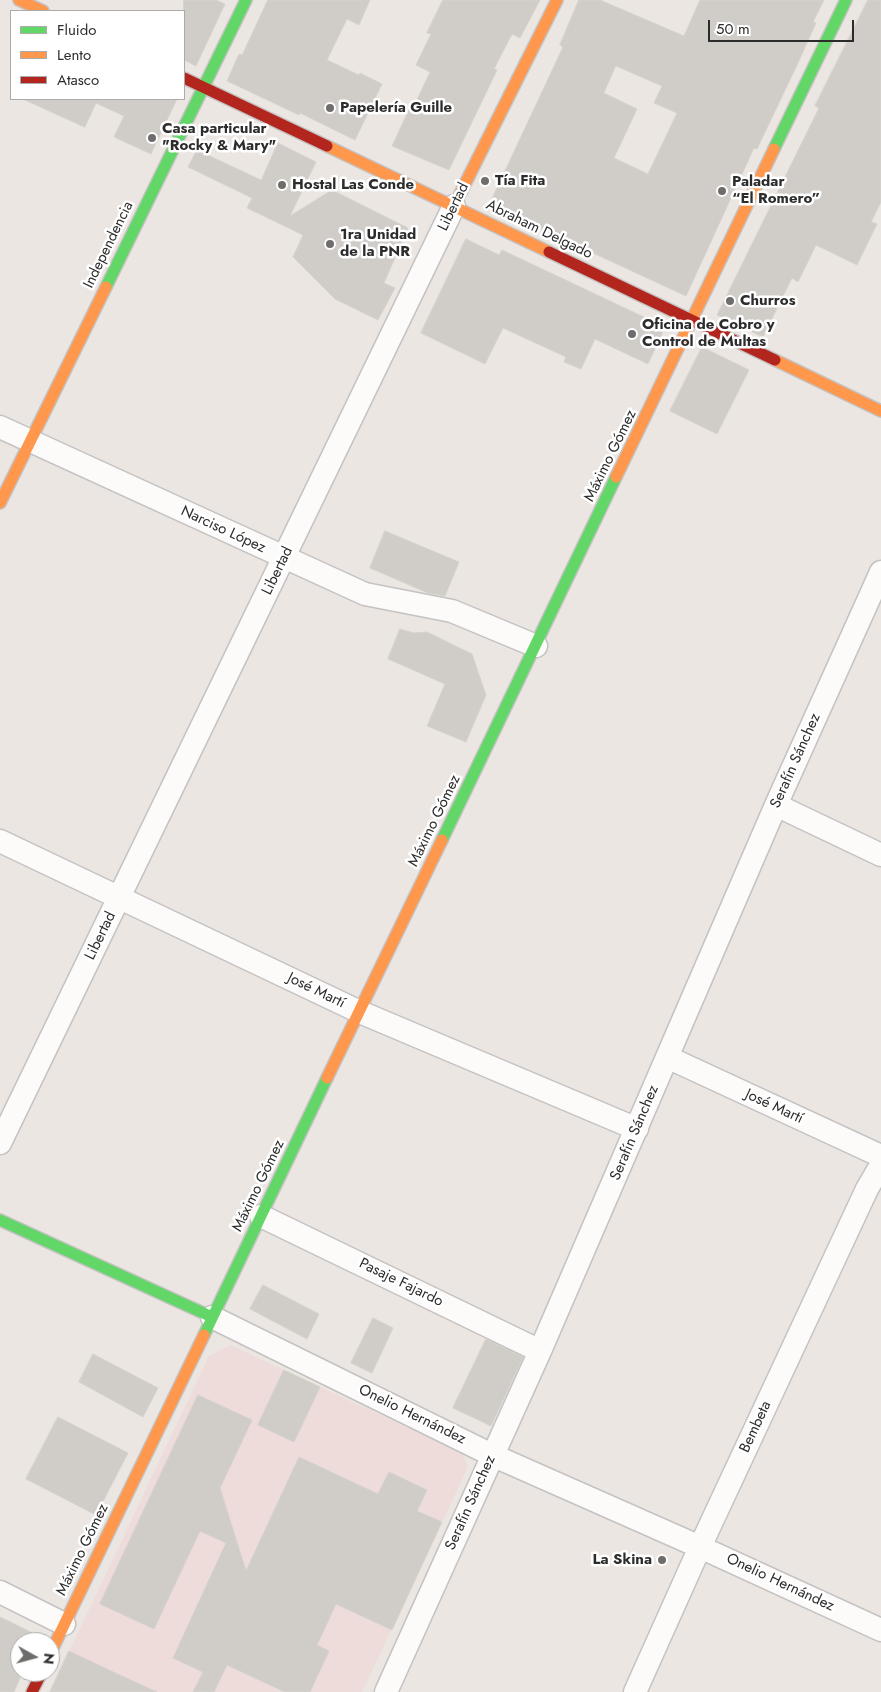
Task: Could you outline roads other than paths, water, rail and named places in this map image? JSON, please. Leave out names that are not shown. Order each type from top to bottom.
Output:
[{"type":"main road","points":[[19,0],[41,10]]},
{"type":"main road","name":"Independencia","points":[[0,503],[246,0]]},
{"type":"main road","name":"Libertad","points":[[454,206],[557,0]]},
{"type":"main road","name":"Máximo Gómez","points":[[60,1633],[694,320],[846,0]]},
{"type":"main road","name":"Abraham Delgado","points":[[185,78],[694,320],[881,411]]},
{"type":"main road","name":"Onelio Hernández","points":[[0,1220],[212,1317]]},
{"type":"street","name":"Libertad","points":[[0,1143],[454,206]]},
{"type":"street","name":"Narciso López","points":[[0,427],[364,594],[452,611],[536,646]]},
{"type":"street","name":"Serafín Sánchez","points":[[386,1692],[540,1350],[776,805],[881,572]]},
{"type":"street","points":[[776,805],[881,855]]},
{"type":"street","name":"José Martí","points":[[0,841],[360,1012],[637,1129]]},
{"type":"street","name":"José Martí","points":[[668,1057],[881,1156]]},
{"type":"street","name":"Bembeta","points":[[635,1692],[700,1546],[867,1189],[881,1165]]},
{"type":"street","name":"Pasaje Fajardo","points":[[261,1216],[540,1350]]},
{"type":"street","name":"Onelio Hernández","points":[[212,1317],[492,1455],[700,1546],[881,1630]]},
{"type":"street","points":[[0,1592],[64,1624]]},
{"type":"place","name":"Papelería Guille","points":[[330,108]]},
{"type":"place","name":"Casa particular \"Rocky & Mary\"","points":[[152,138]]},
{"type":"place","name":"Tía Fita","points":[[485,181]]},
{"type":"place","name":"Hostal Las Conde","points":[[282,185]]},
{"type":"place","name":"Paladar “El Romero”","points":[[722,191]]},
{"type":"place","name":"1ra Unidad de la PNR","points":[[330,244]]},
{"type":"place","name":"Churros","points":[[730,301]]},
{"type":"place","name":"Oficina de Cobro y Control de Multas","points":[[632,334]]},
{"type":"place","name":"La Skina","points":[[662,1560]]}]
